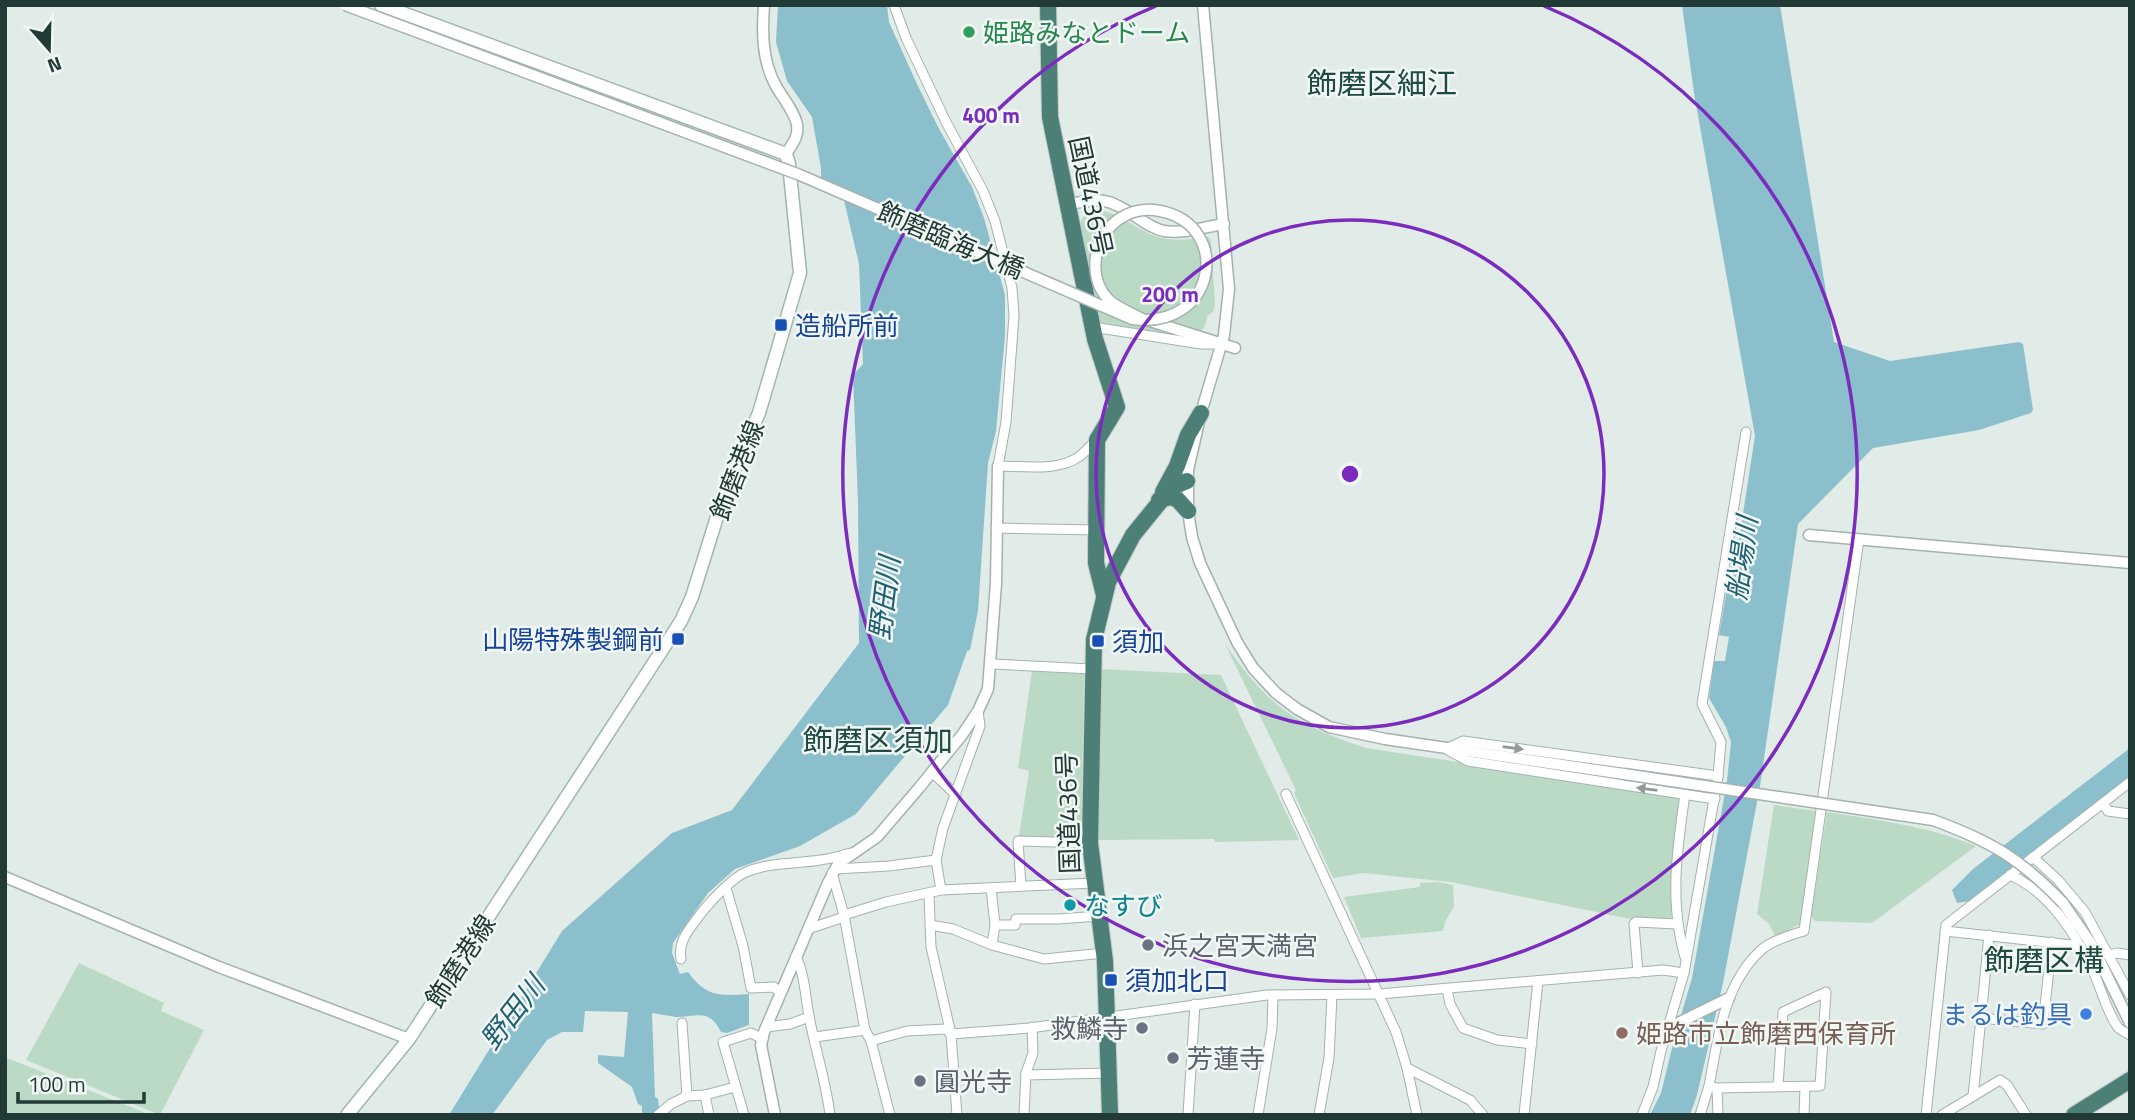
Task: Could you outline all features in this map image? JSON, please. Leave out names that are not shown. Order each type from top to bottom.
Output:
[{"type":"highway","name":"国道436号","points":[[1048,5],[1050,117],[1093,327],[1117,407],[1097,440],[1096,563],[1104,595]]},
{"type":"highway","points":[[1159,500],[1177,466],[1188,435],[1201,413]]},
{"type":"highway","name":"国道436号","points":[[1111,1115],[1104,954],[1090,843],[1095,628],[1104,595],[1126,546],[1159,500],[1172,487],[1187,481]]},
{"type":"highway","points":[[1159,500],[1171,497],[1178,500],[1188,511]]},
{"type":"highway","points":[[2074,1115],[2130,1080]]},
{"type":"main road","points":[[381,5],[786,154]]},
{"type":"main road","name":"飾磨港線","points":[[347,1115],[409,1039],[656,662],[692,597],[726,488],[759,413],[800,273],[786,154]]},
{"type":"street","name":"飾磨臨海大橋","points":[[345,5],[800,175],[1132,319],[1152,321],[1174,316],[1194,301],[1206,275],[1204,250],[1196,232],[1189,224],[1167,212],[1137,210],[1125,215],[1110,227],[1102,237],[1095,263],[1097,278],[1103,291],[1109,299],[1142,319],[1223,344],[1235,348]]},
{"type":"street","points":[[764,5],[762,33],[765,57],[774,81],[797,122],[797,138],[786,154]]},
{"type":"street","points":[[775,1115],[763,1058],[764,1033],[834,871],[853,852],[877,837],[962,735],[988,689],[992,664],[998,466],[1006,422],[1014,316],[1012,288],[995,221],[897,18],[894,5]]},
{"type":"street","points":[[1203,5],[1228,289],[1223,344],[1201,413],[1187,481],[1188,511],[1200,563],[1237,642],[1253,668],[1276,693],[1297,709],[1329,727],[1447,749],[1933,820],[1970,833],[2004,851],[2035,874],[2063,902],[2092,945],[2130,1023]]},
{"type":"street","points":[[1068,204],[1100,200],[1115,204],[1147,224],[1174,232],[1224,223]]},
{"type":"street","points":[[1093,327],[1201,344],[1223,344]]},
{"type":"street","points":[[1642,1115],[1653,1087],[1684,973],[1715,799],[1721,742],[1702,704],[1746,432]]},
{"type":"street","points":[[998,466],[1063,463],[1079,457],[1097,440]]},
{"type":"street","points":[[996,528],[1096,530]]},
{"type":"street","points":[[1809,535],[2130,563]]},
{"type":"street","points":[[1700,1115],[1713,1087],[1722,1020],[1735,985],[1760,950],[1804,931],[1859,539]]},
{"type":"street","points":[[992,664],[1092,669]]},
{"type":"street","points":[[941,890],[936,860],[943,828],[980,726],[978,710]]},
{"type":"street","points":[[1447,749],[1463,741],[1718,776]]},
{"type":"street","points":[[1447,749],[1468,761],[1715,799]]},
{"type":"street","points":[[932,772],[956,795]]},
{"type":"street","points":[[1926,1115],[1946,925],[2130,782]]},
{"type":"street","points":[[1286,794],[1396,1032],[1417,1115]]},
{"type":"street","points":[[1685,794],[1674,890],[1677,924],[1685,959]]},
{"type":"street","points":[[2103,803],[2108,811],[2130,814]]},
{"type":"street","points":[[1021,886],[1018,841],[1090,843]]},
{"type":"street","points":[[681,959],[679,951],[683,938],[698,917],[745,873],[788,862],[820,860],[853,852]]},
{"type":"street","points":[[2032,856],[2058,880],[2085,912],[2130,995]]},
{"type":"street","points":[[834,871],[936,860]]},
{"type":"street","points":[[834,871],[865,1030],[872,1041],[890,1115]]},
{"type":"street","points":[[2010,875],[2022,880],[2048,903],[2081,946],[2117,1027],[2130,1035]]},
{"type":"street","points":[[5,877],[219,967],[409,1039]]},
{"type":"street","points":[[808,929],[886,902],[941,890],[1094,883]]},
{"type":"street","points":[[726,888],[743,946],[751,988],[774,987],[780,993]]},
{"type":"street","points":[[991,888],[995,925],[992,945]]},
{"type":"street","points":[[929,894],[931,947],[951,1034],[957,1115]]},
{"type":"street","points":[[995,925],[1015,925],[1016,919],[1099,916]]},
{"type":"street","points":[[1638,973],[1634,924],[1677,924]]},
{"type":"street","points":[[930,925],[953,929],[992,945],[1044,959],[1104,954]]},
{"type":"street","points":[[1945,931],[2081,946]]},
{"type":"street","points":[[1973,1096],[1989,935]]},
{"type":"street","points":[[1981,1018],[2043,1024],[2052,942]]},
{"type":"street","points":[[2108,955],[2130,955]]},
{"type":"street","points":[[796,956],[803,973],[809,1017],[827,1089],[830,1115]]},
{"type":"street","points":[[951,1034],[1032,1027],[1273,995],[1379,994],[1663,970],[1684,973]]},
{"type":"street","points":[[1524,1115],[1538,981]]},
{"type":"street","points":[[1447,989],[1450,1004],[1463,1028],[1497,1040],[1532,1044]]},
{"type":"street","points":[[1713,1087],[1820,1086],[1826,992],[1783,1012],[1778,1086]]},
{"type":"street","points":[[1258,1115],[1272,1028],[1273,995]]},
{"type":"street","points":[[1319,1115],[1329,1058],[1332,995]]},
{"type":"street","points":[[1668,1028],[1729,998]]},
{"type":"street","points":[[1188,1115],[1195,1004]]},
{"type":"street","points":[[744,1115],[723,1042],[751,1033],[764,1033],[809,1017]]},
{"type":"street","points":[[682,1023],[687,1096]]},
{"type":"street","points":[[1024,1115],[1026,1076],[1033,1053],[1032,1027]]},
{"type":"street","points":[[872,1041],[907,1031],[947,1029],[951,1034]]},
{"type":"street","points":[[815,1037],[865,1030]]},
{"type":"street","points":[[1407,1068],[1470,1100],[1483,1115]]},
{"type":"street","points":[[1026,1076],[1109,1073]]},
{"type":"street","points":[[1942,1115],[2000,1080],[2007,1085],[2026,1115]]},
{"type":"street","points":[[659,1115],[671,1104],[687,1096],[705,1095],[735,1087]]},
{"type":"street","points":[[1713,1087],[1718,1115]]},
{"type":"street","points":[[1804,1115],[1805,1087]]},
{"type":"street","points":[[705,1095],[709,1115]]},
{"type":"street","points":[[661,1097],[671,1104]]},
{"type":"green space","points":[[1092,210],[1118,216],[1164,239],[1208,237],[1211,240],[1215,305],[1204,328],[1190,339],[1103,325],[1094,313],[1078,228],[1083,217]]},
{"type":"green space","points":[[1225,644],[1255,683],[1285,711],[1320,731],[1366,748],[1681,796],[1671,922],[1635,920],[1451,882],[1363,873],[1333,878],[1294,793],[1296,790]]},
{"type":"green space","points":[[1100,669],[1221,675],[1299,840],[1098,840]]},
{"type":"green space","points":[[1032,671],[1084,674],[1081,838],[1019,837],[1029,771],[1018,768]]},
{"type":"green space","points":[[1774,805],[1816,811],[1801,924],[1775,936],[1769,924],[1757,914]]},
{"type":"green space","points":[[1827,812],[1921,829],[1976,846],[1872,923],[1815,921],[1811,916]]},
{"type":"green space","points":[[1420,883],[1453,885],[1454,906],[1443,931],[1361,938],[1344,897],[1420,887]]},
{"type":"green space","points":[[79,963],[164,1003],[161,1011],[204,1030],[160,1115],[26,1060]]},
{"type":"green space","points":[[5,1058],[12,1060],[151,1115],[5,1115]]},
{"type":"water","name":"野田川","points":[[778,5],[887,5],[889,22],[916,82],[972,187],[984,218],[1005,295],[1005,336],[996,431],[988,463],[978,611],[970,650],[967,651],[948,705],[856,814],[800,846],[735,869],[708,893],[673,943],[672,953],[680,974],[688,972],[701,986],[714,993],[749,994],[749,1025],[727,1033],[721,1032],[717,1024],[702,1015],[676,1017],[652,1013],[655,1097],[658,1099],[659,1108],[656,1115],[642,1115],[642,1106],[638,1104],[632,1087],[598,1063],[598,1055],[624,1057],[628,1012],[585,1011],[583,1032],[562,1032],[547,1040],[492,1115],[449,1115],[562,931],[672,833],[732,810],[859,643],[858,502],[853,375],[863,364],[859,264],[843,196],[821,188],[821,168],[812,117],[787,81],[776,42]]},
{"type":"water","name":"船場川","points":[[1682,5],[1780,5],[1834,342],[1890,361],[2019,342],[2023,344],[2033,410],[2031,413],[1979,430],[1873,448],[1798,524],[1760,786],[1723,983],[1697,1095],[1690,1115],[1650,1115],[1661,1093],[1692,978],[1727,781],[1731,742],[1726,727],[1709,698],[1714,661],[1725,661],[1729,637],[1719,635],[1732,560],[1736,559],[1755,436],[1694,93]]},
{"type":"water","points":[[2130,748],[2130,777],[1970,901],[1957,903],[1952,890],[1973,869]]},
{"type":"place","name":"姫路みなとドーム","points":[[969,32]]},
{"type":"place","name":"造船所前","points":[[781,325]]},
{"type":"place","name":"山陽特殊製鋼前","points":[[678,639]]},
{"type":"place","name":"須加","points":[[1098,641]]},
{"type":"place","name":"なすび","points":[[1070,905]]},
{"type":"place","name":"浜之宮天満宮","points":[[1148,945]]},
{"type":"place","name":"須加北口","points":[[1111,980]]},
{"type":"place","name":"まるは釣具","points":[[2086,1014]]},
{"type":"place","name":"救鱗寺","points":[[1142,1028]]},
{"type":"place","name":"姫路市立飾磨西保育所","points":[[1622,1033]]},
{"type":"place","name":"芳蓮寺","points":[[1173,1058]]},
{"type":"place","name":"圓光寺","points":[[920,1081]]},
{"type":"district","name":"飾磨区細江","points":[[1382,83]]},
{"type":"district","name":"飾磨区須加","points":[[878,740]]},
{"type":"district","name":"飾磨区構","points":[[2044,960]]}]
